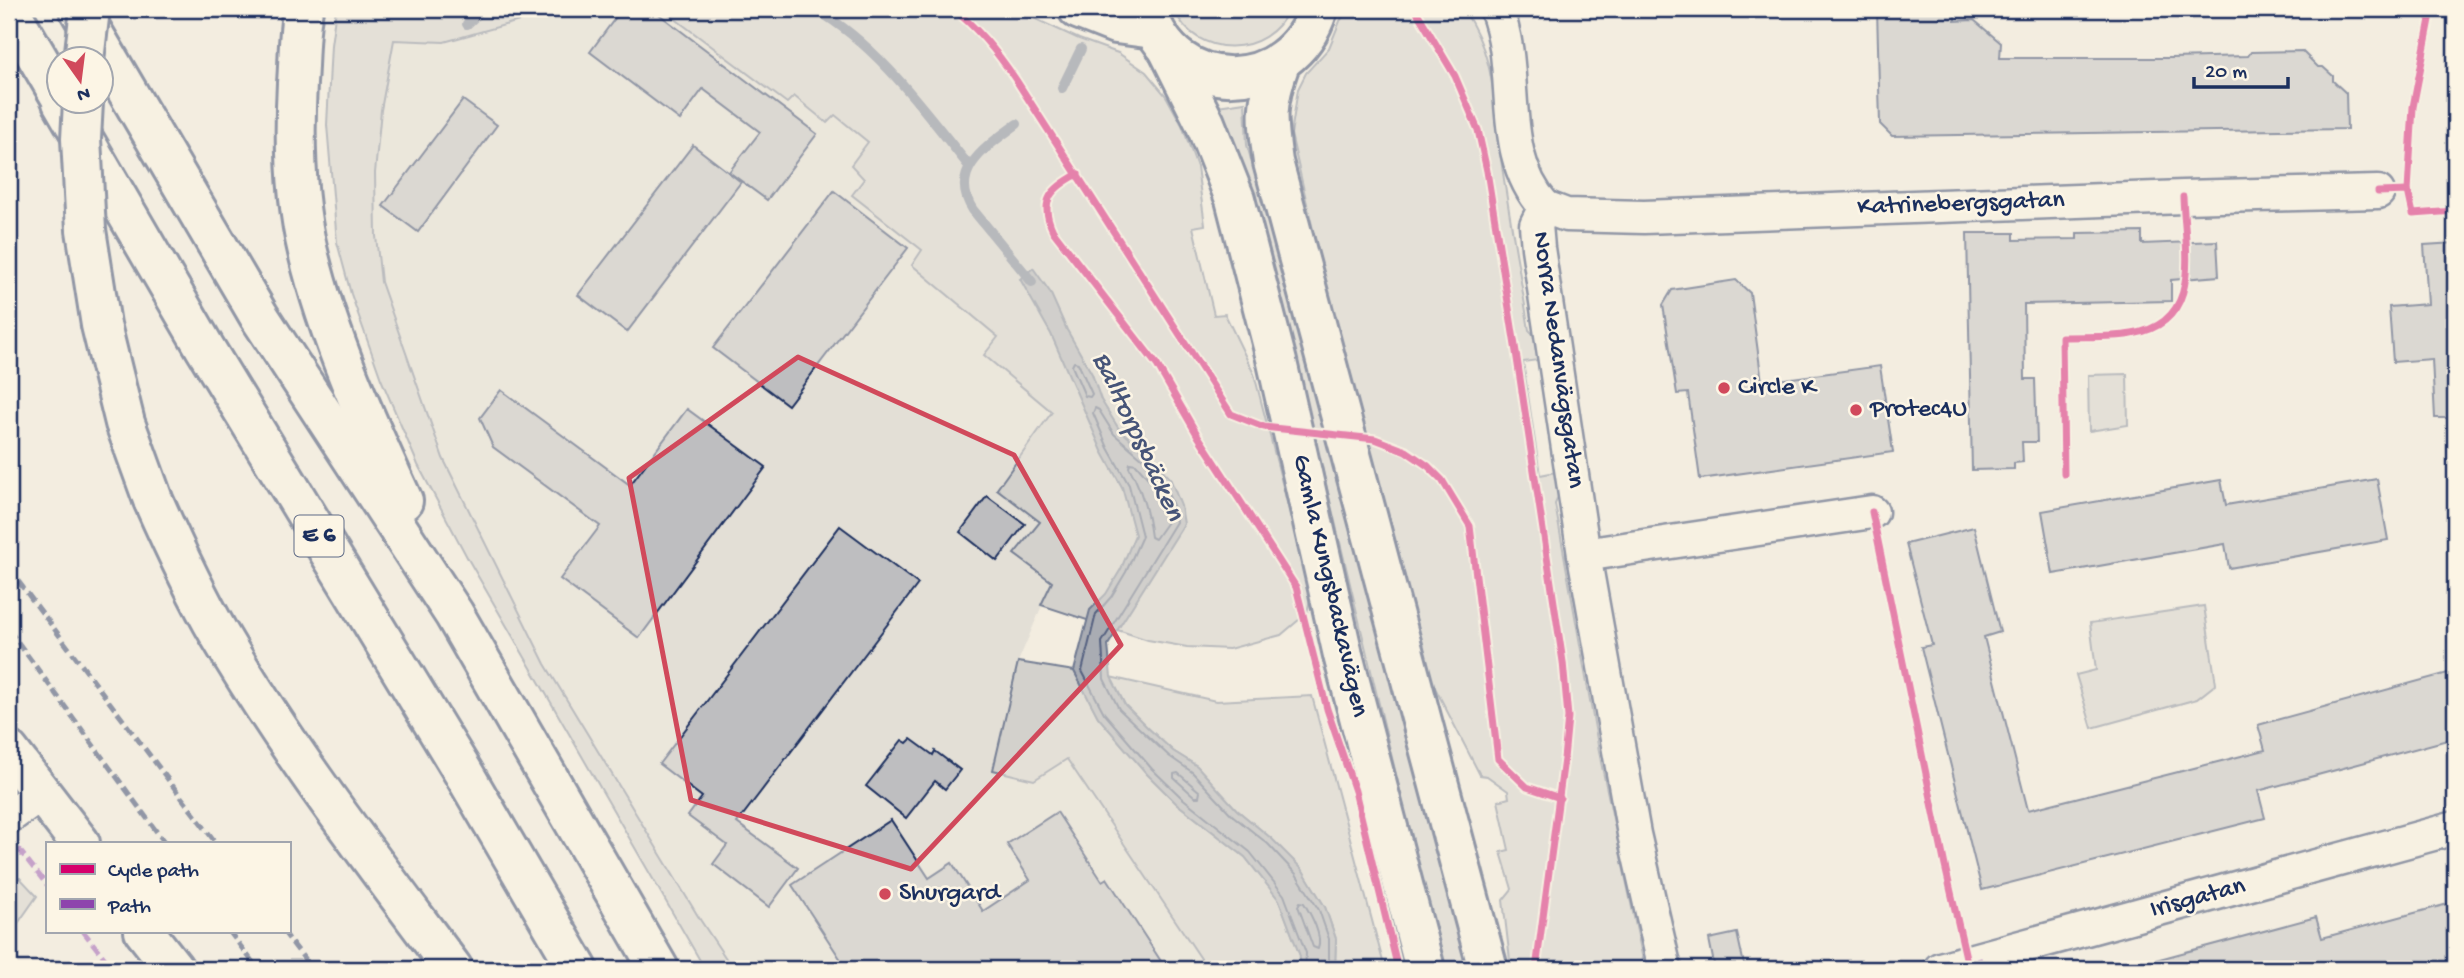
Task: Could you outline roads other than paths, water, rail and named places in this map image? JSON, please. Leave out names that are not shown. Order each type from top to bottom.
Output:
[{"type":"main road","points":[[9,9],[46,72]]},
{"type":"main road","name":"E 6","points":[[79,9],[259,316],[454,614],[659,969]]},
{"type":"main road","points":[[86,46],[90,9]]},
{"type":"main road","points":[[303,9],[296,110],[296,155],[299,200],[307,250],[342,361],[370,430],[454,614]]},
{"type":"main road","points":[[1078,9],[1116,24],[1156,29],[1187,64],[1209,74],[1222,76],[1246,75],[1280,62],[1302,42],[1319,11]]},
{"type":"main road","name":"Gamla Kungsbackavägen","points":[[1156,29],[1205,123],[1235,198],[1277,362],[1343,655],[1425,969]]},
{"type":"main road","name":"Gamla Kungsbackavägen","points":[[1280,62],[1269,93],[1267,121],[1273,162],[1488,969]]},
{"type":"main road","name":"E 6","points":[[70,116],[205,348],[463,772],[578,969]]},
{"type":"main road","points":[[82,116],[86,230],[101,326],[125,423],[153,500],[218,633],[275,724],[350,831],[453,969]]},
{"type":"main road","points":[[10,755],[43,792],[79,842]]},
{"type":"main road","points":[[145,932],[174,969]]},
{"type":"street","name":"Norra Nedanvägsgatan","points":[[1496,9],[1508,62],[1515,143],[1526,181],[1545,207],[1536,225],[1538,248],[1584,555],[1634,834],[1665,969]]},
{"type":"street","name":"Katrinebergsgatan","points":[[1545,207],[1566,215],[1644,217],[2378,192]]},
{"type":"street","points":[[1584,555],[1872,512]]},
{"type":"street","points":[[9,817],[43,792]]},
{"type":"street","name":"Irisgatan","points":[[1940,969],[2455,828]]},
{"type":"water","points":[[1033,268],[1050,292],[1067,330],[1092,374],[1101,400],[1119,429],[1170,478],[1181,506],[1184,524],[1108,645],[1111,677],[1125,705],[1173,751],[1197,766],[1237,810],[1302,869],[1325,907],[1336,939],[1335,969],[1298,969],[1300,956],[1279,900],[1245,857],[1176,803],[1147,774],[1098,717],[1074,671],[1090,610],[1106,594],[1121,569],[1135,535],[1122,487],[1102,451],[1051,334],[1020,279]]},
{"type":"waterway","points":[[467,24],[483,9]]},
{"type":"waterway","points":[[815,9],[838,24],[880,60],[969,166]]},
{"type":"waterway","name":"Balltorpsbäcken","points":[[1062,88],[1081,49]]},
{"type":"waterway","name":"Balltorpsbäcken","points":[[1017,124],[975,160],[968,171],[966,196],[973,210],[1032,282]]},
{"type":"railway","points":[[9,569],[215,842]]},
{"type":"railway","points":[[9,630],[164,842]]},
{"type":"railway","points":[[230,932],[258,969]]},
{"type":"railway","points":[[284,932],[312,969]]},
{"type":"place","name":"Circle K","points":[[1724,388]]},
{"type":"place","name":"Protec4U","points":[[1856,410]]},
{"type":"place","name":"Shurgard","points":[[885,894]]}]
